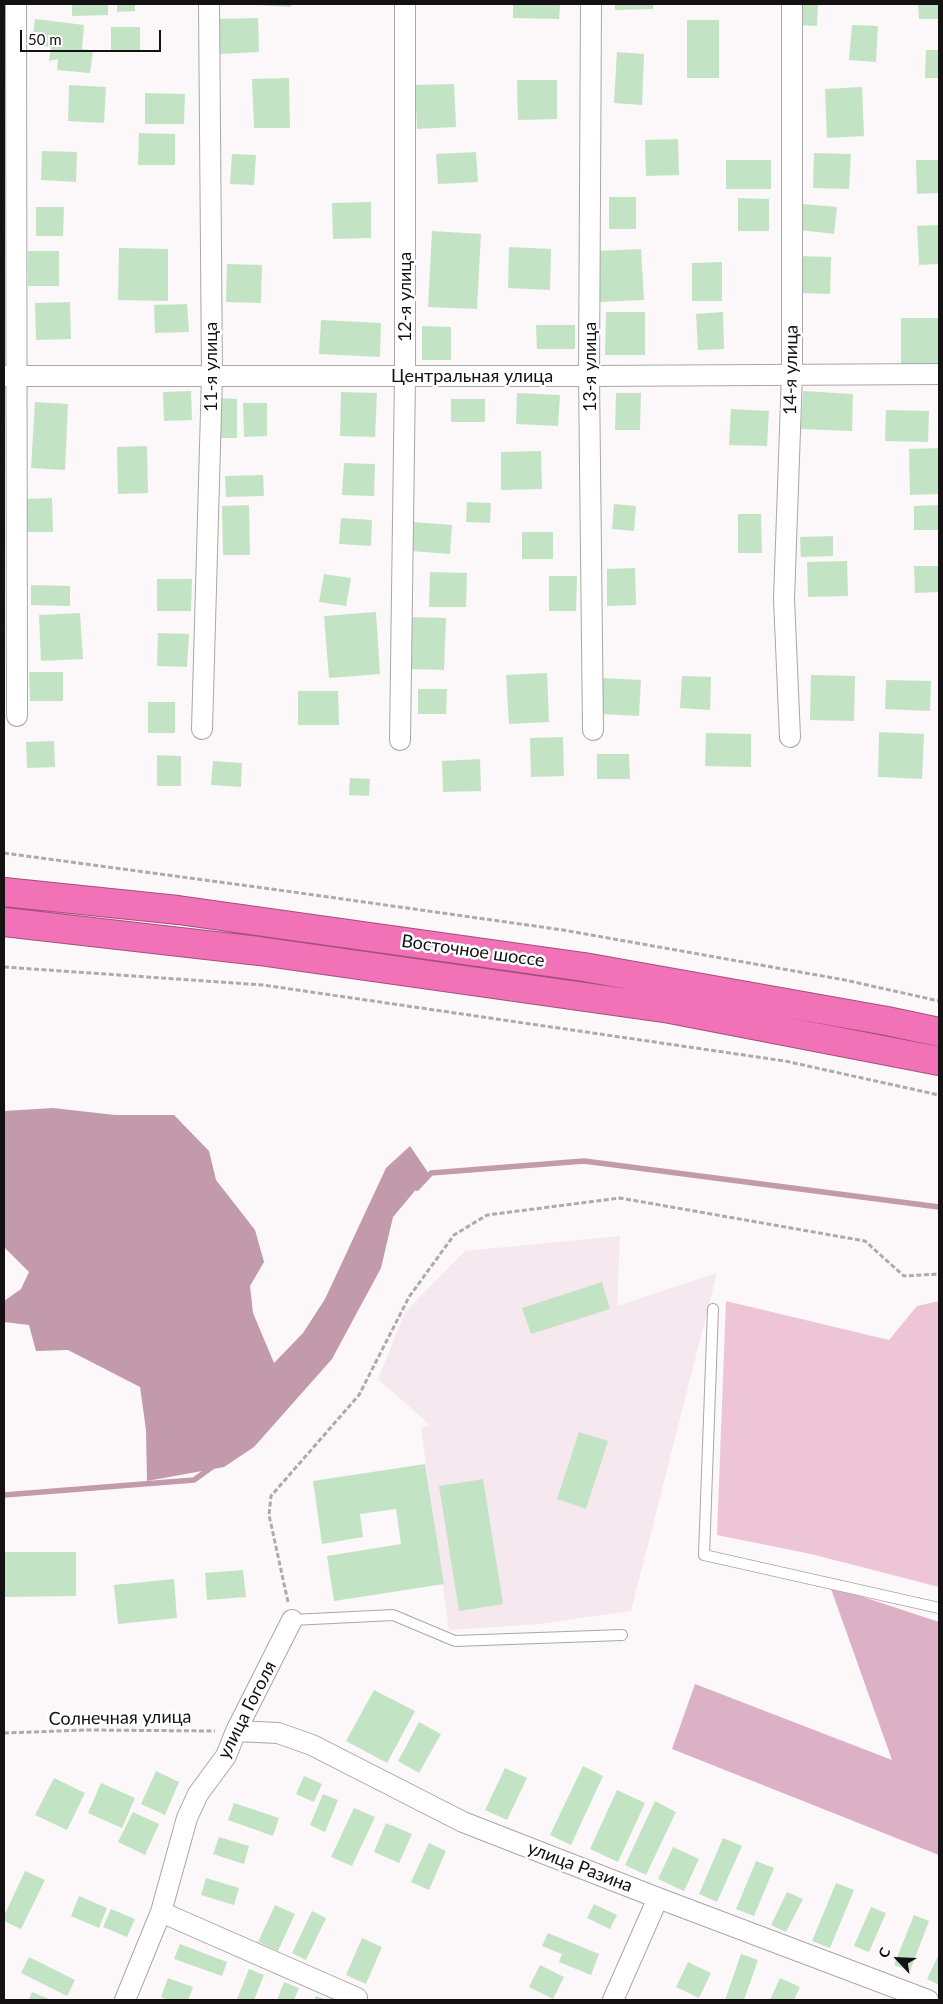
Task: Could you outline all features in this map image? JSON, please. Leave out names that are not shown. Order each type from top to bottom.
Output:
[{"type":"highway","name":"Восточное шоссе","points":[[4,892],[178,910],[584,967],[939,1032]]},
{"type":"highway","name":"Восточное шоссе","points":[[4,922],[259,951],[670,1009],[939,1061]]},
{"type":"street","points":[[16,4],[10,376],[17,716]]},
{"type":"street","name":"11-я улица","points":[[202,729],[212,376],[209,4]]},
{"type":"street","name":"12-я улица","points":[[400,740],[405,375],[405,4]]},
{"type":"street","name":"13-я улица","points":[[591,4],[589,376],[593,730]]},
{"type":"street","name":"14-я улица","points":[[790,737],[784,599],[792,374],[792,4]]},
{"type":"street","name":"Центральная улица","points":[[10,376],[939,374]]},
{"type":"street","name":"улица Гоголя","points":[[125,2000],[162,1912],[187,1818],[198,1794],[226,1756],[236,1730],[292,1620]]},
{"type":"street","name":"улица Разина","points":[[236,1730],[278,1733],[312,1745],[463,1822],[928,2000]]},
{"type":"street","points":[[613,2000],[658,1898]]},
{"type":"street","points":[[162,1912],[357,1998]]},
{"type":"lane","points":[[713,1309],[704,1555],[939,1608]]},
{"type":"lane","points":[[292,1620],[393,1615],[454,1641],[622,1635]]},
{"type":"path","points":[[4,853],[563,930],[845,980],[939,1001]]},
{"type":"path","points":[[4,967],[263,985],[785,1061],[939,1095]]},
{"type":"path","points":[[292,1620],[269,1515],[271,1496],[359,1395],[409,1297],[454,1235],[487,1214],[620,1198],[865,1241],[904,1276],[939,1274]]},
{"type":"path","name":"Солнечная улица","points":[[4,1733],[86,1730],[236,1730]]},
{"type":"shaded area","points":[[53,1108],[115,1115],[174,1115],[209,1151],[216,1180],[255,1230],[264,1262],[250,1286],[253,1313],[274,1363],[303,1333],[325,1299],[386,1168],[410,1146],[429,1174],[393,1217],[381,1268],[332,1359],[254,1447],[224,1467],[147,1481],[146,1430],[140,1387],[68,1350],[36,1351],[29,1325],[4,1322],[4,1301],[21,1289],[29,1272],[4,1247],[4,1111]]},
{"type":"shaded area","points":[[620,1236],[617,1306],[717,1273],[631,1611],[539,1624],[449,1630],[421,1428],[430,1425],[378,1379],[405,1312],[465,1251]]},
{"type":"shaded area","points":[[726,1301],[889,1340],[917,1306],[939,1301],[939,1587],[811,1554],[717,1535]]},
{"type":"shaded area","points":[[830,1586],[939,1622],[939,1855],[672,1749],[695,1684],[892,1760]]},
{"type":"building","points":[[72,4],[108,4],[108,15],[72,16]]},
{"type":"building","points":[[117,4],[135,4],[135,11],[117,12]]},
{"type":"building","points":[[291,4],[291,7],[257,5]]},
{"type":"building","points":[[513,4],[560,4],[559,19],[513,18]]},
{"type":"building","points":[[615,4],[653,4],[653,9],[615,10]]},
{"type":"building","points":[[798,4],[818,4],[817,26],[797,25]]},
{"type":"building","points":[[918,4],[939,4],[939,19],[919,19]]},
{"type":"building","points":[[258,18],[259,52],[220,54],[218,19]]},
{"type":"building","points":[[35,19],[84,25],[82,49],[93,51],[90,73],[57,70],[58,59],[49,61],[51,47],[32,45]]},
{"type":"building","points":[[687,20],[719,20],[719,78],[687,78]]},
{"type":"building","points":[[852,25],[878,26],[876,62],[849,60]]},
{"type":"building","points":[[111,27],[140,27],[140,51],[111,51]]},
{"type":"building","points":[[926,50],[939,50],[939,78],[925,78]]},
{"type":"building","points":[[617,52],[644,54],[642,105],[614,103]]},
{"type":"building","points":[[289,78],[290,128],[254,128],[252,79]]},
{"type":"building","points":[[517,80],[557,80],[557,119],[518,120]]},
{"type":"building","points":[[454,84],[456,127],[417,129],[415,85]]},
{"type":"building","points":[[69,85],[106,87],[104,123],[68,121]]},
{"type":"building","points":[[862,87],[864,136],[827,138],[825,89]]},
{"type":"building","points":[[145,93],[185,94],[184,124],[145,124]]},
{"type":"building","points":[[139,133],[175,134],[175,165],[138,165]]},
{"type":"building","points":[[678,139],[679,175],[646,176],[645,140]]},
{"type":"building","points":[[42,151],[77,152],[76,182],[41,180]]},
{"type":"building","points":[[476,152],[478,182],[438,184],[436,154]]},
{"type":"building","points":[[814,153],[851,154],[849,189],[813,188]]},
{"type":"building","points":[[232,154],[256,155],[254,185],[230,184]]},
{"type":"building","points":[[726,160],[771,160],[771,189],[726,189]]},
{"type":"building","points":[[916,160],[939,160],[939,193],[917,194]]},
{"type":"building","points":[[609,197],[636,197],[636,229],[609,229]]},
{"type":"building","points":[[738,198],[769,199],[769,231],[738,231]]},
{"type":"building","points":[[371,202],[371,238],[333,239],[332,203]]},
{"type":"building","points":[[803,204],[837,207],[834,234],[800,230]]},
{"type":"building","points":[[36,207],[64,207],[63,236],[36,236]]},
{"type":"building","points":[[939,225],[939,264],[919,265],[917,226]]},
{"type":"building","points":[[432,231],[481,234],[477,309],[428,307]]},
{"type":"building","points":[[509,247],[551,249],[550,290],[508,288]]},
{"type":"building","points":[[119,248],[168,249],[168,301],[118,300]]},
{"type":"building","points":[[641,249],[644,300],[600,302],[598,251]]},
{"type":"building","points":[[28,251],[59,251],[59,286],[28,286]]},
{"type":"building","points":[[799,256],[831,257],[830,294],[798,293]]},
{"type":"building","points":[[722,262],[722,301],[692,301],[692,263]]},
{"type":"building","points":[[227,264],[262,265],[261,303],[226,302]]},
{"type":"building","points":[[70,302],[71,339],[36,340],[35,303]]},
{"type":"building","points":[[187,304],[189,332],[155,333],[154,305]]},
{"type":"building","points":[[606,312],[645,312],[645,355],[605,355]]},
{"type":"building","points":[[723,312],[724,349],[698,350],[696,314]]},
{"type":"building","points":[[901,318],[939,318],[939,367],[901,367]]},
{"type":"building","points":[[321,320],[381,323],[380,357],[319,354]]},
{"type":"building","points":[[536,325],[575,325],[575,349],[537,349]]},
{"type":"building","points":[[422,326],[451,327],[451,360],[422,360]]},
{"type":"building","points":[[191,391],[192,420],[164,421],[163,392]]},
{"type":"building","points":[[803,391],[853,394],[852,431],[801,429]]},
{"type":"building","points":[[341,392],[377,393],[375,437],[340,436]]},
{"type":"building","points":[[517,393],[560,395],[558,426],[516,424]]},
{"type":"building","points":[[616,393],[641,393],[640,430],[615,430]]},
{"type":"building","points":[[218,398],[237,399],[237,438],[217,438]]},
{"type":"building","points":[[451,399],[485,399],[485,422],[451,422]]},
{"type":"building","points":[[35,402],[68,404],[65,470],[31,468]]},
{"type":"building","points":[[243,403],[267,403],[267,436],[244,437]]},
{"type":"building","points":[[731,409],[769,411],[767,446],[729,445]]},
{"type":"building","points":[[886,410],[929,411],[928,442],[885,441]]},
{"type":"building","points":[[147,446],[148,493],[118,494],[117,447]]},
{"type":"building","points":[[939,448],[939,494],[910,495],[909,449]]},
{"type":"building","points":[[541,451],[542,489],[501,490],[501,452]]},
{"type":"building","points":[[344,463],[375,464],[374,496],[342,495]]},
{"type":"building","points":[[263,475],[264,496],[226,497],[225,476]]},
{"type":"building","points":[[52,498],[53,532],[26,532],[26,499]]},
{"type":"building","points":[[467,502],[491,503],[490,523],[466,522]]},
{"type":"building","points":[[614,504],[636,506],[634,531],[612,529]]},
{"type":"building","points":[[249,505],[250,555],[223,555],[222,506]]},
{"type":"building","points":[[939,505],[939,530],[914,530],[914,506]]},
{"type":"building","points":[[738,514],[761,514],[762,553],[738,553]]},
{"type":"building","points":[[341,518],[372,520],[371,546],[339,544]]},
{"type":"building","points":[[413,522],[452,525],[450,554],[411,551]]},
{"type":"building","points":[[522,532],[553,532],[553,559],[522,559]]},
{"type":"building","points":[[833,536],[833,556],[801,557],[800,537]]},
{"type":"building","points":[[847,561],[848,596],[808,597],[807,562]]},
{"type":"building","points":[[914,566],[939,566],[939,592],[915,593]]},
{"type":"building","points":[[635,568],[636,605],[607,606],[607,569]]},
{"type":"building","points":[[430,572],[467,573],[466,607],[429,607]]},
{"type":"building","points":[[324,574],[351,578],[346,606],[319,602]]},
{"type":"building","points":[[549,576],[577,576],[576,611],[549,611]]},
{"type":"building","points":[[157,579],[192,579],[191,611],[157,611]]},
{"type":"building","points":[[31,585],[70,586],[70,606],[31,605]]},
{"type":"building","points":[[376,612],[380,674],[329,678],[324,616]]},
{"type":"building","points":[[80,613],[83,659],[41,661],[39,615]]},
{"type":"building","points":[[412,617],[446,618],[444,670],[411,669]]},
{"type":"building","points":[[158,633],[189,634],[187,667],[157,666]]},
{"type":"building","points":[[29,672],[63,672],[63,701],[30,701]]},
{"type":"building","points":[[547,673],[549,722],[509,724],[506,675]]},
{"type":"building","points":[[811,675],[855,676],[854,721],[810,720]]},
{"type":"building","points":[[682,676],[711,677],[710,710],[680,708]]},
{"type":"building","points":[[603,678],[641,680],[639,716],[601,714]]},
{"type":"building","points":[[886,680],[931,681],[930,711],[885,709]]},
{"type":"building","points":[[418,689],[447,689],[446,714],[418,714]]},
{"type":"building","points":[[298,691],[338,691],[339,725],[298,725]]},
{"type":"building","points":[[148,702],[175,702],[175,733],[148,733]]},
{"type":"building","points":[[879,732],[924,734],[922,779],[878,777]]},
{"type":"building","points":[[706,733],[751,734],[751,767],[705,766]]},
{"type":"building","points":[[563,737],[564,776],[531,777],[530,738]]},
{"type":"building","points":[[54,741],[55,767],[27,768],[26,742]]},
{"type":"building","points":[[597,754],[629,754],[630,779],[597,779]]},
{"type":"building","points":[[157,755],[181,756],[181,786],[157,786]]},
{"type":"building","points":[[480,759],[481,791],[443,792],[442,761]]},
{"type":"building","points":[[213,761],[242,763],[241,787],[211,785]]},
{"type":"building","points":[[350,778],[370,779],[369,796],[349,795]]},
{"type":"building","points":[[602,1282],[610,1309],[531,1334],[522,1308]]},
{"type":"building","points":[[579,1432],[608,1441],[586,1509],[557,1499]]},
{"type":"building","points":[[425,1464],[444,1584],[334,1601],[327,1556],[401,1544],[396,1509],[360,1514],[363,1537],[322,1544],[313,1481]]},
{"type":"building","points":[[483,1479],[503,1604],[459,1611],[439,1486]]},
{"type":"building","points":[[4,1552],[76,1552],[76,1596],[4,1597]]},
{"type":"building","points":[[243,1570],[246,1597],[207,1600],[205,1573]]},
{"type":"building","points":[[174,1579],[177,1618],[118,1624],[114,1585]]},
{"type":"building","points":[[374,1690],[415,1711],[387,1763],[346,1741]]},
{"type":"building","points":[[419,1722],[441,1734],[419,1773],[398,1761]]},
{"type":"building","points":[[583,1766],[603,1776],[571,1845],[550,1835]]},
{"type":"building","points":[[505,1768],[527,1778],[507,1820],[485,1810]]},
{"type":"building","points":[[156,1771],[179,1782],[165,1815],[141,1804]]},
{"type":"building","points":[[304,1776],[322,1784],[314,1802],[296,1794]]},
{"type":"building","points":[[54,1778],[85,1793],[67,1830],[35,1815]]},
{"type":"building","points":[[101,1783],[135,1798],[122,1828],[88,1813]]},
{"type":"building","points":[[617,1790],[645,1803],[618,1862],[590,1849]]},
{"type":"building","points":[[323,1794],[338,1800],[325,1832],[310,1825]]},
{"type":"building","points":[[655,1801],[676,1812],[646,1875],[625,1865]]},
{"type":"building","points":[[234,1803],[279,1818],[273,1836],[228,1820]]},
{"type":"building","points":[[354,1808],[375,1817],[352,1866],[331,1857]]},
{"type":"building","points":[[133,1812],[159,1824],[145,1855],[118,1842]]},
{"type":"building","points":[[386,1823],[412,1834],[399,1863],[374,1852]]},
{"type":"building","points":[[219,1837],[249,1846],[244,1864],[213,1854]]},
{"type":"building","points":[[723,1838],[742,1846],[717,1902],[699,1894]]},
{"type":"building","points":[[429,1843],[446,1851],[429,1890],[411,1882]]},
{"type":"building","points":[[673,1847],[699,1859],[684,1891],[658,1879]]},
{"type":"building","points":[[756,1861],[774,1868],[754,1916],[736,1909]]},
{"type":"building","points":[[25,1871],[45,1880],[21,1929],[4,1921],[4,1916]]},
{"type":"building","points":[[206,1878],[239,1888],[234,1905],[201,1895]]},
{"type":"building","points":[[836,1883],[854,1890],[830,1948],[812,1941]]},
{"type":"building","points":[[787,1892],[803,1899],[786,1932],[771,1925]]},
{"type":"building","points":[[79,1896],[107,1908],[99,1928],[71,1916]]},
{"type":"building","points":[[594,1904],[617,1915],[610,1929],[587,1918]]},
{"type":"building","points":[[275,1905],[295,1914],[278,1951],[258,1942]]},
{"type":"building","points":[[871,1907],[886,1913],[869,1952],[854,1946]]},
{"type":"building","points":[[111,1909],[135,1919],[127,1937],[103,1927]]},
{"type":"building","points":[[312,1911],[326,1918],[306,1960],[292,1953]]},
{"type":"building","points":[[914,1915],[929,1921],[910,1971],[894,1965]]},
{"type":"building","points":[[548,1933],[599,1954],[591,1975],[559,1962],[562,1954],[542,1946]]},
{"type":"building","points":[[362,1938],[382,1947],[366,1984],[346,1975]]},
{"type":"building","points":[[180,1944],[227,1962],[222,1976],[174,1959]]},
{"type":"building","points":[[741,1954],[758,1960],[744,2000],[725,2000]]},
{"type":"building","points":[[939,1954],[939,1985],[927,1979]]},
{"type":"building","points":[[29,1957],[75,1980],[67,1996],[21,1973]]},
{"type":"building","points":[[688,1962],[711,1973],[699,1998],[676,1987]]},
{"type":"building","points":[[540,1965],[564,1977],[553,1999],[529,1987]]},
{"type":"building","points":[[249,1969],[264,1975],[254,2000],[237,1999]]},
{"type":"building","points":[[168,1978],[193,1987],[188,2000],[168,2000],[161,1997]]},
{"type":"building","points":[[780,1978],[800,1987],[794,2000],[770,2000]]},
{"type":"building","points":[[284,1982],[299,1988],[294,2000],[277,2000]]},
{"type":"building","points":[[32,1992],[52,2000],[29,2000]]},
{"type":"building","points":[[316,1996],[328,2000],[314,2000]]},
{"type":"waterway","points":[[417,1188],[431,1173],[584,1161],[939,1207]]},
{"type":"waterway","points":[[4,1495],[194,1480],[212,1467]]}]
